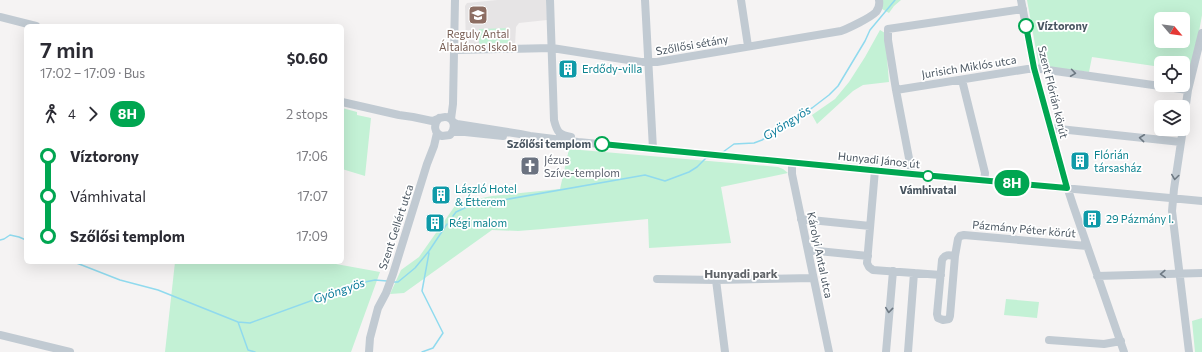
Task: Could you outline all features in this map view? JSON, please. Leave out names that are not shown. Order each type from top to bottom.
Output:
[{"type":"street","points":[[344,102],[399,115],[439,133],[450,135],[454,127],[446,119],[453,104],[455,0]]},
{"type":"street","points":[[534,137],[546,134],[552,130],[554,120],[550,0]]},
{"type":"street","points":[[645,0],[653,149]]},
{"type":"street","points":[[741,0],[748,46]]},
{"type":"street","name":"Szent Flórián körút","points":[[1021,0],[1034,68],[1067,188]]},
{"type":"street","name":"Szőllősi sétány","points":[[455,50],[552,48],[648,63],[841,31],[850,28],[874,14],[878,4]]},
{"type":"street","points":[[912,174],[896,90],[888,40],[888,29],[1023,9]]},
{"type":"street","points":[[0,17],[28,24]]},
{"type":"street","points":[[1190,82],[1202,34]]},
{"type":"street","name":"Jurisich Miklós utca","points":[[896,90],[1034,68],[1154,85]]},
{"type":"street","points":[[962,80],[985,173],[984,181]]},
{"type":"street","name":"Hunyadi János út","points":[[399,115],[432,121],[446,119],[457,124],[534,137],[578,142],[1202,201]]},
{"type":"street","name":"Szent Gellért utca","points":[[369,352],[370,338],[378,308],[388,286],[439,133],[435,124],[446,119]]},
{"type":"street","points":[[554,120],[559,132],[564,136],[572,138],[578,142]]},
{"type":"street","points":[[1050,128],[1181,142]]},
{"type":"street","name":"Hunyadi János út","points":[[452,132],[534,137]]},
{"type":"street","points":[[1182,136],[1172,198],[1172,211],[1189,352]]},
{"type":"street","name":"Károlyi Antal utca","points":[[792,162],[792,174],[829,352]]},
{"type":"street","points":[[875,170],[867,262],[870,267],[873,270],[941,275],[942,260],[944,256],[955,256]]},
{"type":"street","name":"Pázmány Péter körút","points":[[1067,188],[1124,352]]},
{"type":"street","points":[[801,220],[870,226]]},
{"type":"street","name":"Pázmány Péter körút","points":[[941,275],[937,314],[940,320],[946,320],[949,319],[950,316],[955,256],[958,239],[960,236],[964,235],[1087,246]]},
{"type":"street","points":[[808,250],[868,256]]},
{"type":"street","points":[[886,352],[893,271]]},
{"type":"street","points":[[908,352],[914,273]]},
{"type":"street","points":[[1097,276],[1202,273]]},
{"type":"street","points":[[658,279],[716,280],[813,278]]},
{"type":"street","points":[[716,280],[725,352]]},
{"type":"street","points":[[0,335],[70,352]]},
{"type":"street","points":[[1049,340],[1104,344],[1121,342]]},
{"type":"shaded area","points":[[497,0],[546,0],[547,20],[519,23],[516,27],[515,45],[466,47],[465,6],[467,3]]},
{"type":"green space","points":[[882,0],[901,0],[889,13],[882,9]]},
{"type":"green space","points":[[1027,0],[1202,0],[1202,15],[1192,71],[1190,71],[1190,56],[1154,56],[1154,66],[1092,57],[1089,72],[1039,66]]},
{"type":"green space","points":[[510,28],[510,43],[479,44],[479,29]]},
{"type":"green space","points":[[880,30],[885,33],[889,82],[863,85],[853,91],[817,124],[812,115],[835,99],[849,82]]},
{"type":"green space","points":[[344,109],[357,112],[357,115],[371,118],[365,176],[344,170]]},
{"type":"green space","points":[[569,149],[778,167],[788,173],[721,187],[731,243],[649,248],[648,219],[518,231],[492,230],[404,293],[390,294],[401,270],[419,257],[457,203],[492,196],[560,189]]},
{"type":"green space","points":[[175,264],[336,264],[380,272],[351,352],[165,352]]},
{"type":"green space","points":[[1006,299],[1039,302],[1037,318],[1004,315]]},
{"type":"green space","points":[[1202,318],[1202,352],[1195,352],[1192,321]]},
{"type":"waterway","name":"Gyöngyös","points":[[723,152],[734,144],[754,143],[762,140],[778,130],[785,123],[812,108],[829,95],[838,86],[870,30],[895,0]]},
{"type":"waterway","name":"Gyöngyös","points":[[453,216],[456,212],[469,206],[645,175],[665,181],[689,172],[697,167],[706,158],[709,158]]},
{"type":"waterway","name":"Gyöngyös","points":[[392,282],[398,282],[415,268],[429,251],[447,224]]},
{"type":"waterway","name":"Gyöngyös","points":[[0,240],[10,235],[24,239]]},
{"type":"waterway","name":"Gyöngyös","points":[[422,352],[433,348],[443,333],[422,291],[429,253]]},
{"type":"waterway","name":"Gyöngyös","points":[[79,264],[120,280],[158,290],[238,322],[250,323],[360,283],[375,280],[387,281]]},
{"type":"waterway","name":"Gyöngyös","points":[[238,322],[248,350],[255,352]]},
{"type":"bus line","name":"8H","points":[[602,144],[1067,188],[1034,68],[1026,26]]},
{"type":"place","name":"Reguly Antal Általános Iskola","points":[[478,15]]},
{"type":"place","name":"Víztorony","points":[[1026,26]]},
{"type":"place","name":"Erdődy-villa","points":[[568,69]]},
{"type":"place","name":"Szőlősi templom","points":[[602,144]]},
{"type":"place","name":"Flórián társasház","points":[[1080,161]]},
{"type":"place","name":"Jézus Szíve-templom","points":[[530,166]]},
{"type":"place","name":"Vámhivatal","points":[[928,176]]},
{"type":"place","name":"László Hotel & Étterem","points":[[441,195]]},
{"type":"place","name":"29 Pázmány I.","points":[[1092,219]]},
{"type":"place","name":"Régi malom","points":[[435,223]]},
{"type":"district","name":"Hunyadi park","points":[[741,274]]}]
